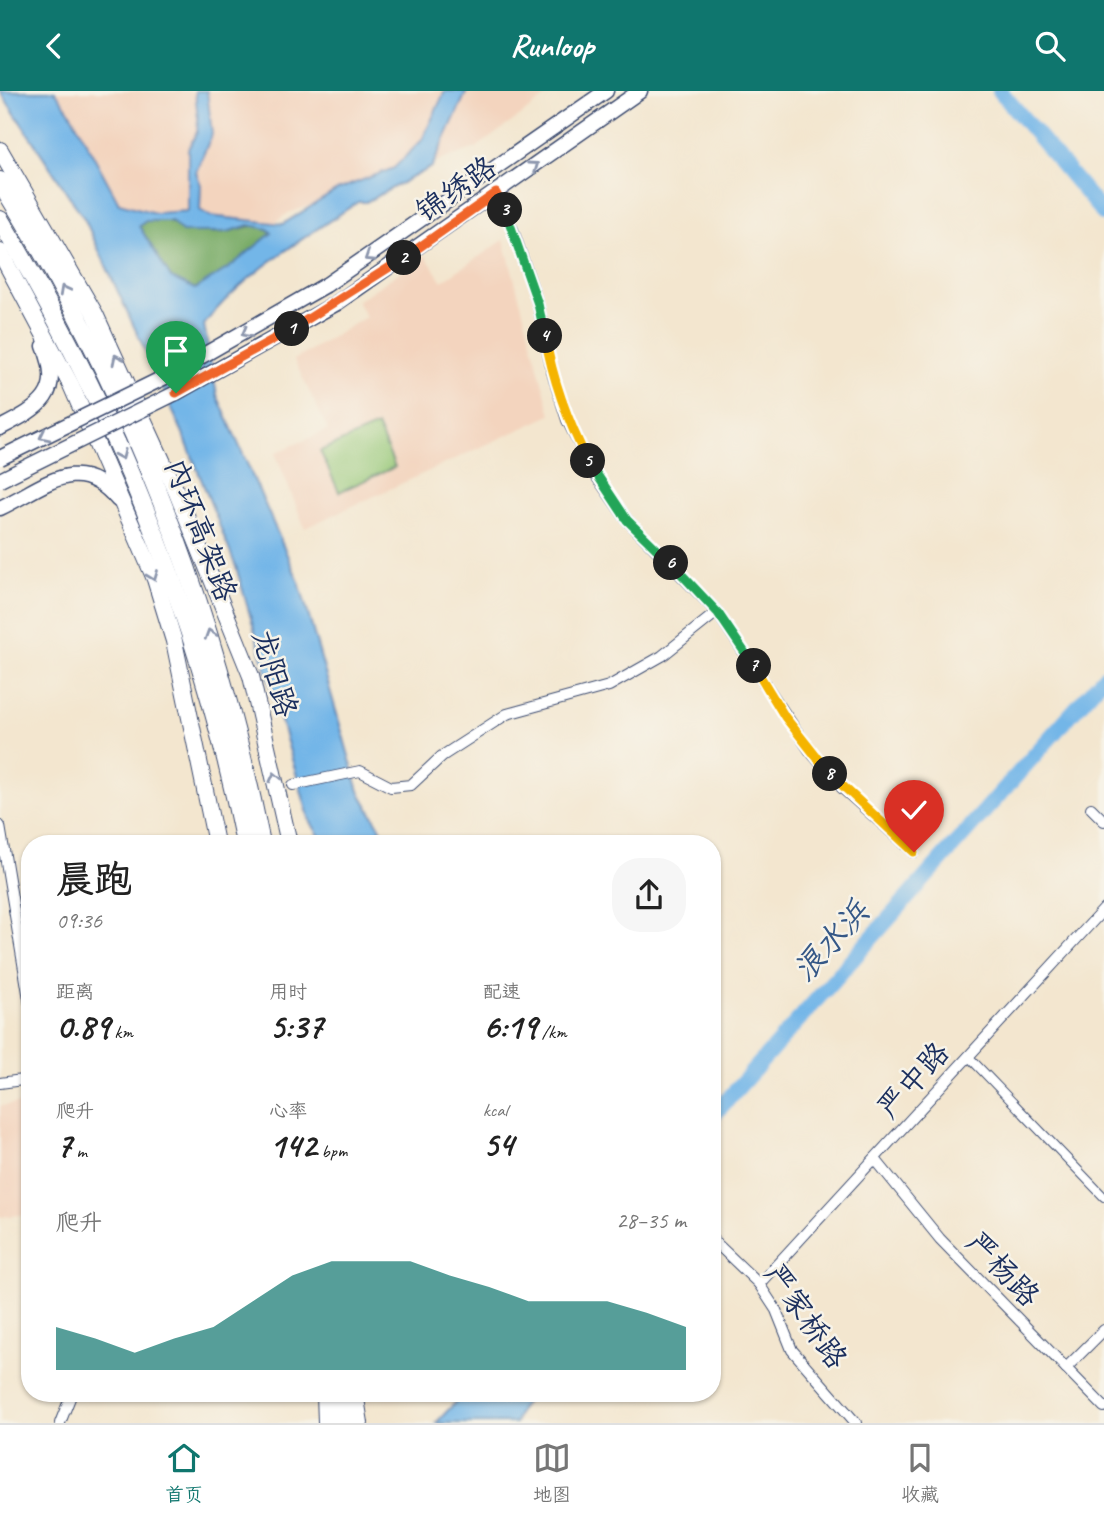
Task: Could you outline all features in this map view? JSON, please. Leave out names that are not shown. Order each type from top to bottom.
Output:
[{"type":"highway","name":"内环高架路","points":[[0,181],[80,321],[134,435],[182,551],[259,835]]},
{"type":"highway","name":"内环高架路","points":[[0,220],[63,331],[116,444],[215,681],[243,835]]},
{"type":"highway","points":[[215,681],[232,835]]},
{"type":"highway","points":[[215,681],[250,756],[271,835]]},
{"type":"highway","points":[[327,1423],[328,1402]]},
{"type":"highway","points":[[338,1402],[339,1423]]},
{"type":"highway","points":[[358,1402],[359,1423]]},
{"type":"highway","points":[[360,1402],[366,1423]]},
{"type":"main road","name":"锦绣路","points":[[0,458],[167,376],[326,285],[606,91]]},
{"type":"main road","name":"锦绣路","points":[[0,480],[176,393],[337,303],[640,91]]},
{"type":"main road","name":"龙阳路","points":[[0,150],[95,314],[172,482],[251,676],[287,835]]},
{"type":"main road","points":[[0,252],[71,385],[128,513],[170,626],[214,835]]},
{"type":"main road","points":[[0,428],[42,403],[51,386],[52,375],[44,344],[13,274]]},
{"type":"main road","points":[[0,508],[64,477],[81,474],[99,481],[128,513]]},
{"type":"main road","points":[[331,1402],[339,1423]]},
{"type":"street","points":[[496,193],[513,230],[538,304],[552,372],[567,420],[594,473],[627,520],[718,613],[810,751],[842,788],[914,852]]},
{"type":"street","points":[[293,785],[360,771],[391,787],[411,785],[442,756],[507,714],[609,686],[662,656],[718,613]]},
{"type":"street","points":[[1091,808],[1104,821]]},
{"type":"street","points":[[0,826],[21,923]]},
{"type":"street","name":"严中路","points":[[759,1284],[1104,909]]},
{"type":"street","points":[[968,1056],[1104,1197]]},
{"type":"street","points":[[0,1083],[21,1080]]},
{"type":"street","name":"严杨路","points":[[874,1159],[940,1239],[1104,1407]]},
{"type":"street","name":"严家桥路","points":[[721,1248],[759,1284],[776,1310],[792,1350],[856,1423]]},
{"type":"street","points":[[1066,1368],[1104,1330]]},
{"type":"street","points":[[60,1423],[64,1420],[69,1402]]},
{"type":"shaded area","points":[[55,91],[554,91],[476,148],[288,213],[171,302],[70,112]]},
{"type":"shaded area","points":[[504,240],[551,415],[305,528],[275,453],[328,430],[294,360],[366,317],[357,301],[425,255],[442,281]]},
{"type":"shaded area","points":[[21,1103],[21,1215],[0,1217],[0,1106]]},
{"type":"green space","points":[[161,220],[207,232],[225,232],[255,226],[272,233],[230,267],[195,289],[171,278],[139,226],[146,221]]},
{"type":"green space","points":[[377,426],[395,467],[339,492],[320,451]]},
{"type":"water","points":[[0,91],[55,91],[70,112],[119,203],[155,213],[188,211],[188,149],[197,132],[198,119],[195,91],[207,91],[212,134],[196,172],[201,185],[200,210],[210,216],[283,224],[337,190],[394,168],[422,140],[445,91],[467,91],[432,167],[366,202],[358,202],[296,243],[236,290],[204,325],[217,395],[299,582],[359,791],[384,835],[319,835],[310,821],[236,567],[182,431],[85,220]],"holes":[[[146,221],[171,221],[182,232],[227,232],[249,225],[268,229],[272,233],[230,267],[195,289],[171,278],[139,226]]]},
{"type":"water","points":[[456,1402],[526,1402],[515,1423],[436,1423]]},
{"type":"waterway","name":"浪水浜","points":[[1000,91],[1104,214]]},
{"type":"waterway","name":"浪水浜","points":[[721,1107],[1104,677]]},
{"type":"route","points":[[176,393],[337,303],[496,193],[513,230],[538,304],[552,372],[567,420],[594,473],[627,520],[687,578],[718,613],[810,751],[842,788],[914,852]]}]
